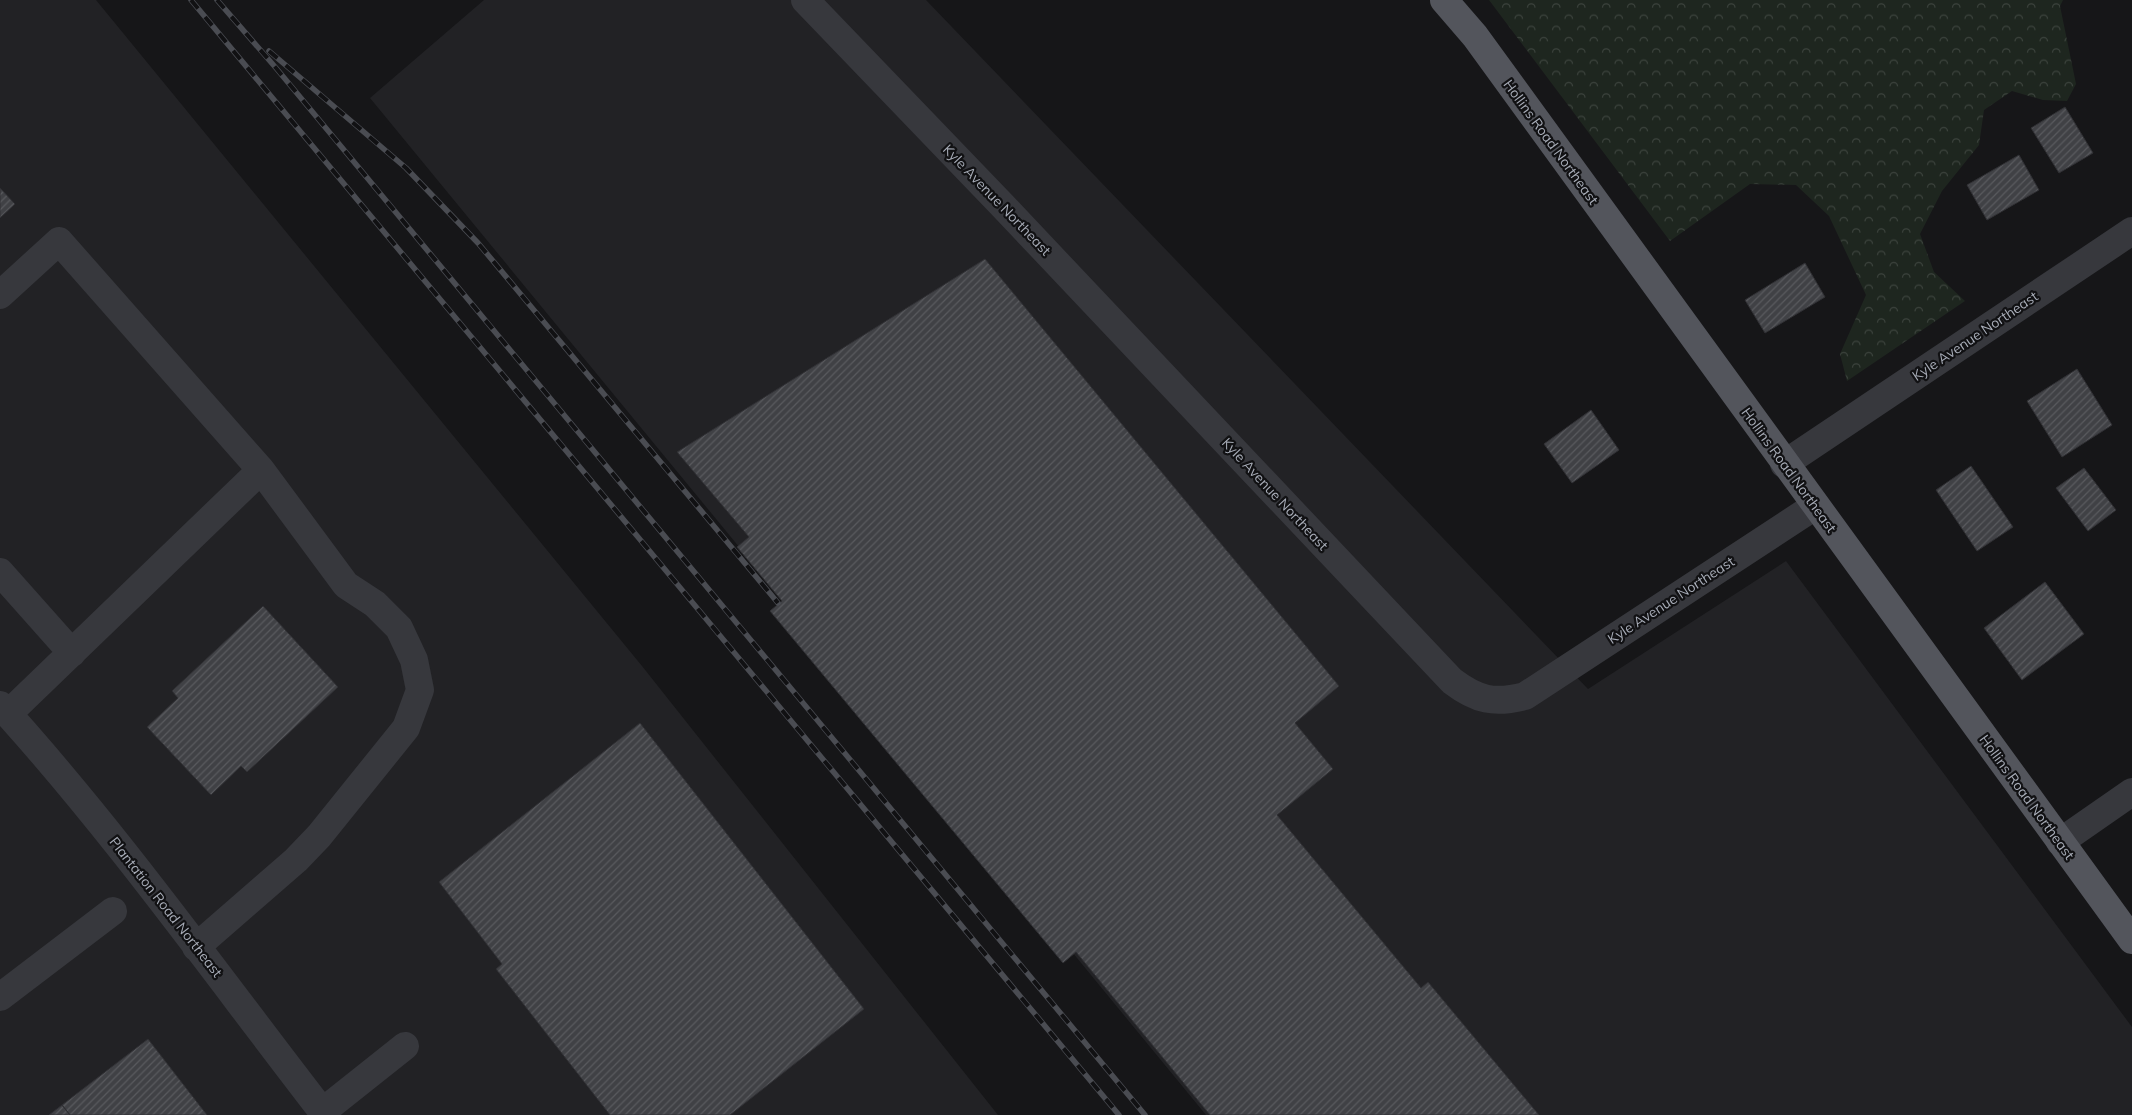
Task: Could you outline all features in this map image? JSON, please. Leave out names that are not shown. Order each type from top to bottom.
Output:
[{"type":"main road","name":"Hollins Road Northeast","points":[[1444,0],[1481,44],[1784,464],[2132,940]]},
{"type":"street","name":"Kyle Avenue Northeast","points":[[805,0],[1004,206],[1452,681],[1467,692],[1488,700],[1507,700],[1525,696],[1815,506]]},
{"type":"street","name":"Kyle Avenue Northeast","points":[[1784,464],[2132,230]]},
{"type":"street","points":[[0,295],[59,241],[261,470],[346,585],[375,604],[399,628],[414,660],[420,690],[406,728],[319,836],[296,860],[196,947]]},
{"type":"street","points":[[4,709],[72,653],[261,470]]},
{"type":"street","points":[[0,572],[72,653]]},
{"type":"street","name":"Plantation Road Northeast","points":[[4,709],[109,833],[324,1113]]},
{"type":"street","points":[[2060,842],[2132,792]]},
{"type":"street","points":[[0,997],[113,912]]},
{"type":"street","points":[[324,1113],[405,1046]]},
{"type":"shaded area","points":[[0,0],[96,0],[642,666],[998,1115],[0,1115]]},
{"type":"shaded area","points":[[484,0],[926,0],[1588,689],[1786,561],[2132,1027],[2132,1115],[1206,1115],[370,98]]},
{"type":"green space","points":[[1489,0],[2063,0],[2060,6],[2076,84],[2067,101],[2043,100],[2012,91],[1984,110],[1979,145],[1942,191],[1920,234],[1934,272],[1965,301],[1847,381],[1840,354],[1866,295],[1829,216],[1796,185],[1750,184],[1670,241]]},
{"type":"building","points":[[2065,107],[2093,153],[2059,173],[2031,128]]},
{"type":"building","points":[[2019,155],[2039,190],[1987,220],[1967,185]]},
{"type":"building","points":[[0,188],[15,204],[0,218]]},
{"type":"building","points":[[985,259],[1339,686],[1295,723],[1333,769],[1277,815],[1421,988],[1428,982],[1539,1115],[1210,1115],[1076,952],[1063,963],[770,611],[782,601],[737,547],[749,537],[677,452]]},
{"type":"building","points":[[1805,263],[1825,297],[1765,333],[1745,300]]},
{"type":"building","points":[[2077,369],[2112,425],[2062,457],[2027,401]]},
{"type":"building","points":[[1591,410],[1619,450],[1572,483],[1544,444]]},
{"type":"building","points":[[1971,466],[2013,527],[1977,551],[1936,490]]},
{"type":"building","points":[[2084,468],[2116,510],[2088,531],[2056,488]]},
{"type":"building","points":[[2045,582],[2084,634],[2022,680],[1984,628]]},
{"type":"building","points":[[263,606],[338,687],[247,772],[241,766],[211,795],[147,727],[178,698],[172,691]]},
{"type":"building","points":[[640,723],[864,1009],[730,1115],[610,1115],[496,969],[502,964],[439,882]]},
{"type":"building","points":[[148,1039],[207,1115],[70,1115],[62,1105]]},
{"type":"building","points":[[62,1105],[70,1115],[49,1115]]},
{"type":"railway","points":[[191,0],[1119,1115]]},
{"type":"railway","points":[[217,0],[276,68],[1145,1115]]},
{"type":"railway","points":[[269,51],[406,168],[478,243],[778,603]]}]
